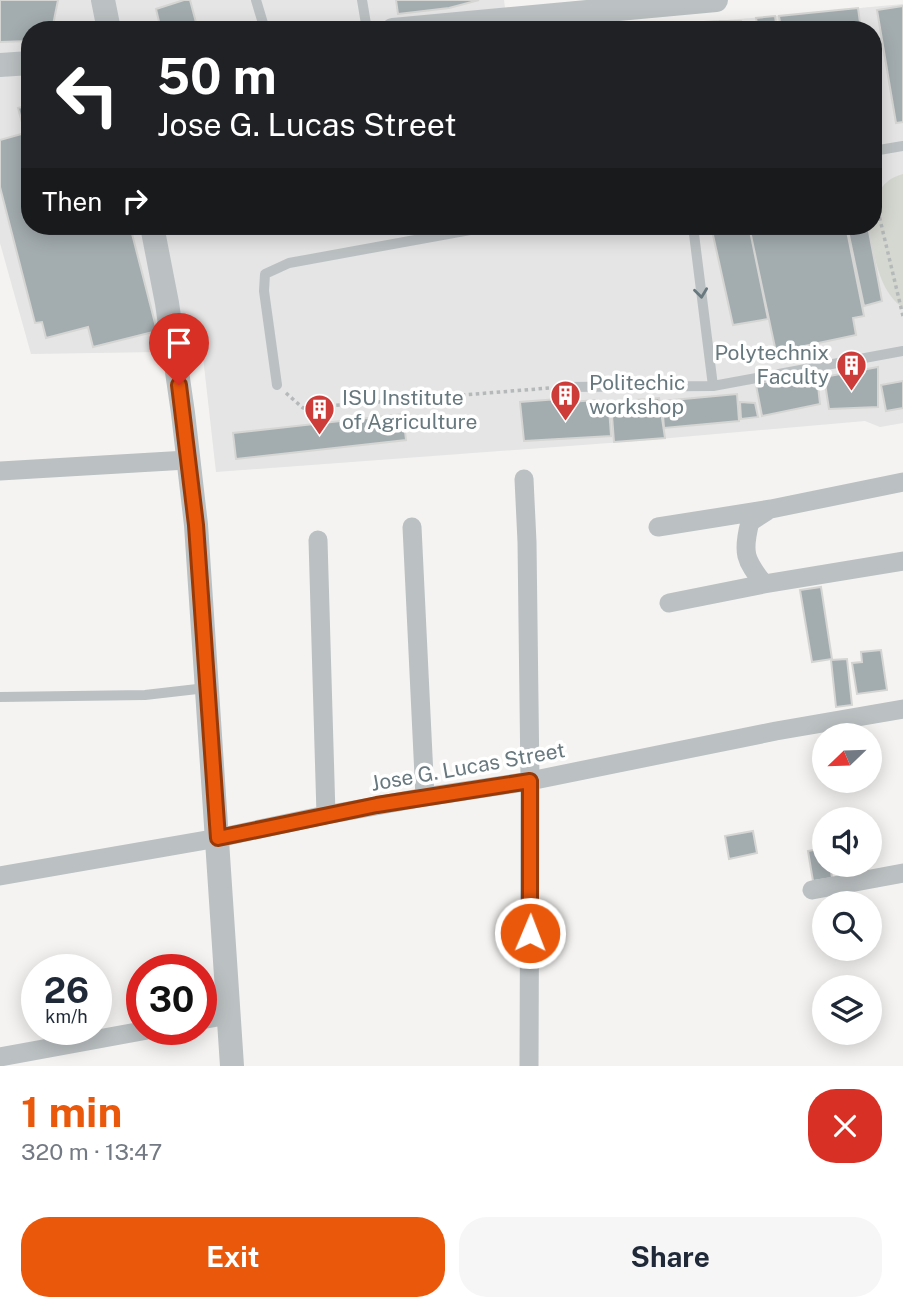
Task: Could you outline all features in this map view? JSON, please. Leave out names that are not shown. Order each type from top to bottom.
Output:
[{"type":"street","points":[[103,0],[107,21]]},
{"type":"street","points":[[446,21],[517,9],[716,0]]},
{"type":"street","points":[[0,65],[21,64]]},
{"type":"street","points":[[154,235],[167,303],[196,525],[232,1066]]},
{"type":"street","points":[[0,471],[187,460]]},
{"type":"street","points":[[524,479],[530,781],[529,1066]]},
{"type":"street","points":[[658,527],[771,509],[903,482]]},
{"type":"street","points":[[764,584],[749,565],[747,535],[750,522],[771,509]]},
{"type":"street","points":[[412,527],[425,797]]},
{"type":"street","points":[[318,540],[326,815]]},
{"type":"street","points":[[669,603],[903,561]]},
{"type":"street","name":"Jose G. Lucas Street","points":[[0,876],[218,838],[425,797],[530,781],[903,709]]},
{"type":"street","points":[[812,890],[903,873]]},
{"type":"street","points":[[217,1017],[229,1015]]},
{"type":"street","points":[[0,1057],[126,1034]]},
{"type":"lane","points":[[256,0],[262,21]]},
{"type":"lane","points":[[362,0],[366,21]]},
{"type":"lane","points":[[882,150],[903,146]]},
{"type":"lane","points":[[277,385],[264,291],[265,274],[289,263],[443,235]]},
{"type":"lane","points":[[694,235],[713,386]]},
{"type":"lane","points":[[561,387],[713,386],[903,351]]},
{"type":"lane","points":[[0,697],[145,695],[207,688]]},
{"type":"path","points":[[882,228],[903,316]]},
{"type":"path","points":[[277,385],[303,408],[561,387]]},
{"type":"shaded area","points":[[0,0],[504,0],[505,8],[466,21],[21,21],[21,235],[882,235],[882,21],[713,21],[903,4],[903,423],[880,427],[865,421],[216,472],[202,348],[156,352],[31,354],[0,243]]},
{"type":"shaded area","points":[[903,174],[903,308],[888,292],[883,282],[875,260],[871,235],[882,235],[882,187],[894,177]]},
{"type":"building","points":[[0,0],[58,0],[54,21],[21,21],[21,41],[0,42]]},
{"type":"building","points":[[190,0],[196,21],[159,21],[156,9]]},
{"type":"building","points":[[396,0],[479,0],[449,8],[398,14]]},
{"type":"building","points":[[903,6],[903,122],[896,123],[882,40],[882,21],[879,21],[877,10]]},
{"type":"building","points":[[858,8],[860,21],[780,21],[779,16]]},
{"type":"building","points":[[775,16],[776,21],[756,21],[756,18]]},
{"type":"building","points":[[21,134],[21,235],[132,235],[157,331],[93,347],[88,327],[46,338],[42,322],[35,323],[0,187],[0,140]]},
{"type":"building","points":[[713,235],[751,235],[768,319],[733,325]]},
{"type":"building","points":[[751,235],[848,235],[864,316],[853,318],[856,335],[776,352]]},
{"type":"building","points":[[849,235],[870,235],[882,301],[864,306]]},
{"type":"building","name":"Polytechnix Faculty","points":[[878,367],[878,407],[829,409],[824,377]]},
{"type":"building","points":[[817,377],[820,404],[762,416],[756,385],[777,378],[779,385]]},
{"type":"building","points":[[903,381],[903,408],[886,411],[881,385]]},
{"type":"building","points":[[737,394],[739,421],[664,428],[662,401]]},
{"type":"building","name":"Politechic workshop","points":[[571,398],[570,402],[597,400],[597,408],[609,408],[611,436],[524,441],[520,402]]},
{"type":"building","points":[[659,398],[665,438],[614,442],[611,402]]},
{"type":"building","points":[[740,402],[755,403],[758,417],[741,419]]},
{"type":"building","name":"ISU Institute of Agriculture","points":[[403,414],[406,440],[236,459],[233,433]]},
{"type":"building","points":[[821,587],[832,659],[812,662],[800,590]]},
{"type":"building","points":[[881,650],[887,690],[857,694],[852,663],[862,662],[861,652]]},
{"type":"building","points":[[847,659],[852,705],[836,707],[831,660]]},
{"type":"building","points":[[753,831],[757,853],[729,859],[725,836]]},
{"type":"building","points":[[812,850],[812,875],[808,851]]},
{"type":"building","points":[[812,877],[832,877],[832,878],[813,881]]},
{"type":"place","name":"Polytechnix Faculty","points":[[852,392]]},
{"type":"place","name":"Politechic workshop","points":[[566,422]]},
{"type":"place","name":"ISU Institute of Agriculture","points":[[319,437]]},
{"type":"route","points":[[179,385],[196,525],[218,838],[377,805],[530,781],[530,933]]}]
